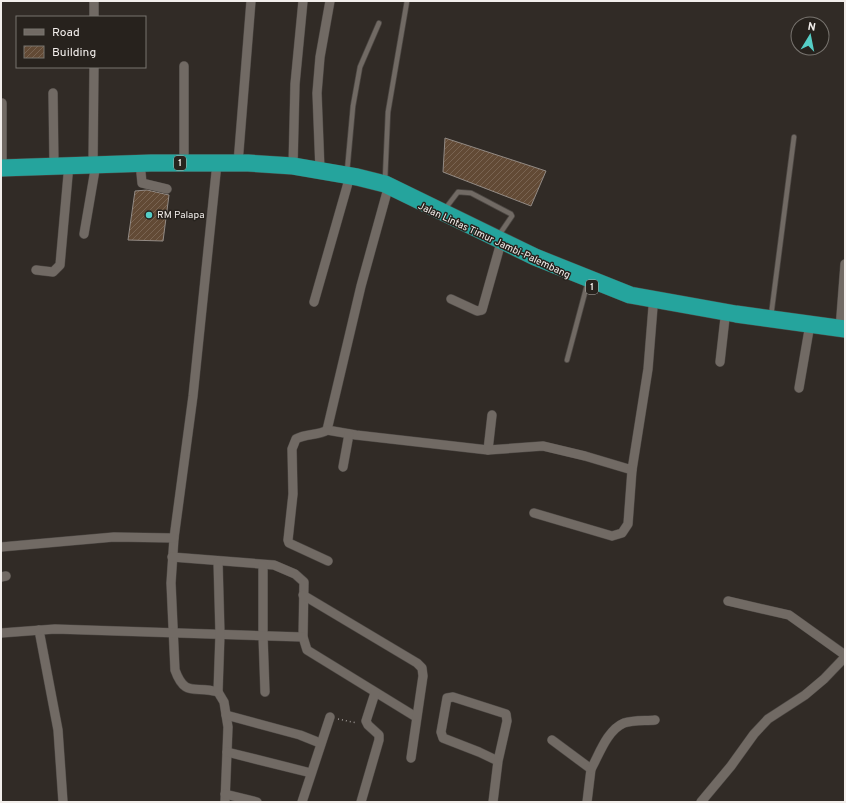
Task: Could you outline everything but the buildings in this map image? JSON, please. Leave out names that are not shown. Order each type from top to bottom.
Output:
[{"type":"highway","name":"Jalan Lintas Timur Jambi-Palembang","points":[[1,168],[140,163],[238,163],[293,166],[351,176],[386,188],[443,212],[499,242],[630,295],[843,331]]},
{"type":"highway","name":"Jalan Lintas Timur Jambi-Palembang","points":[[386,188],[588,285],[630,301],[725,318],[809,330],[843,331]]},
{"type":"street","points":[[94,1],[94,16]]},
{"type":"street","points":[[238,163],[251,1]]},
{"type":"street","points":[[293,166],[295,84],[303,1]]},
{"type":"street","points":[[320,170],[317,93],[320,57],[330,1]]},
{"type":"street","points":[[184,66],[184,163]]},
{"type":"street","points":[[84,234],[94,164],[94,68]]},
{"type":"street","points":[[36,270],[53,272],[60,266],[61,165],[53,92]]},
{"type":"street","points":[[1,168],[2,103]]},
{"type":"street","points":[[140,163],[142,183],[167,188]]},
{"type":"street","points":[[217,163],[193,396],[174,538],[171,583],[172,633],[175,670],[180,684],[188,689],[211,690],[218,692]]},
{"type":"street","points":[[314,302],[351,176]]},
{"type":"street","points":[[328,561],[289,543],[288,540],[293,494],[292,449],[296,439],[301,436],[306,434],[322,434],[327,430],[386,188]]},
{"type":"street","points":[[451,299],[479,311],[482,310],[499,242]]},
{"type":"street","points":[[843,331],[845,264]]},
{"type":"street","points":[[534,513],[612,536],[622,533],[628,524],[632,470],[648,369],[653,306]]},
{"type":"street","points":[[720,362],[725,318]]},
{"type":"street","points":[[799,388],[809,330]]},
{"type":"street","points":[[488,450],[492,415]]},
{"type":"street","points":[[327,430],[349,434],[488,450],[544,446],[632,470]]},
{"type":"street","points":[[343,467],[349,434]]},
{"type":"street","points":[[1,547],[114,537],[174,538]]},
{"type":"street","points":[[172,557],[274,565],[295,574],[304,582],[304,637],[307,650],[416,717]]},
{"type":"street","points":[[218,561],[220,634],[218,692],[224,702],[226,715],[227,752],[225,798],[257,802]]},
{"type":"street","points":[[263,564],[265,692]]},
{"type":"street","points":[[303,595],[417,663],[422,668],[424,676],[410,758]]},
{"type":"street","points":[[701,802],[731,766],[754,734],[768,719],[805,695],[845,656],[789,615],[728,601]]},
{"type":"street","points":[[39,630],[58,730],[63,802]]},
{"type":"street","points":[[1,633],[39,630],[304,637]]},
{"type":"street","points":[[361,802],[379,738],[377,733],[366,723],[375,693]]},
{"type":"street","points":[[493,802],[498,761],[507,721],[506,714],[453,696],[447,698],[441,732],[443,738],[498,761]]},
{"type":"street","points":[[226,715],[300,735],[320,743]]},
{"type":"street","points":[[302,802],[320,743],[330,717]]},
{"type":"street","points":[[587,802],[591,784],[591,769],[612,732],[617,727],[625,723],[656,720]]},
{"type":"street","points":[[552,740],[591,769]]},
{"type":"street","points":[[227,752],[311,773]]},
{"type":"lane","points":[[386,188],[388,112],[407,1]]},
{"type":"lane","points":[[351,176],[353,106],[360,67],[379,23]]},
{"type":"lane","points":[[771,319],[794,137]]},
{"type":"lane","points":[[443,212],[458,192],[471,193],[511,214],[512,216],[499,242]]},
{"type":"lane","points":[[566,360],[588,285]]},
{"type":"path","points":[[330,717],[366,723]]},
{"type":"place","name":"RM Palapa","points":[[149,215]]}]
